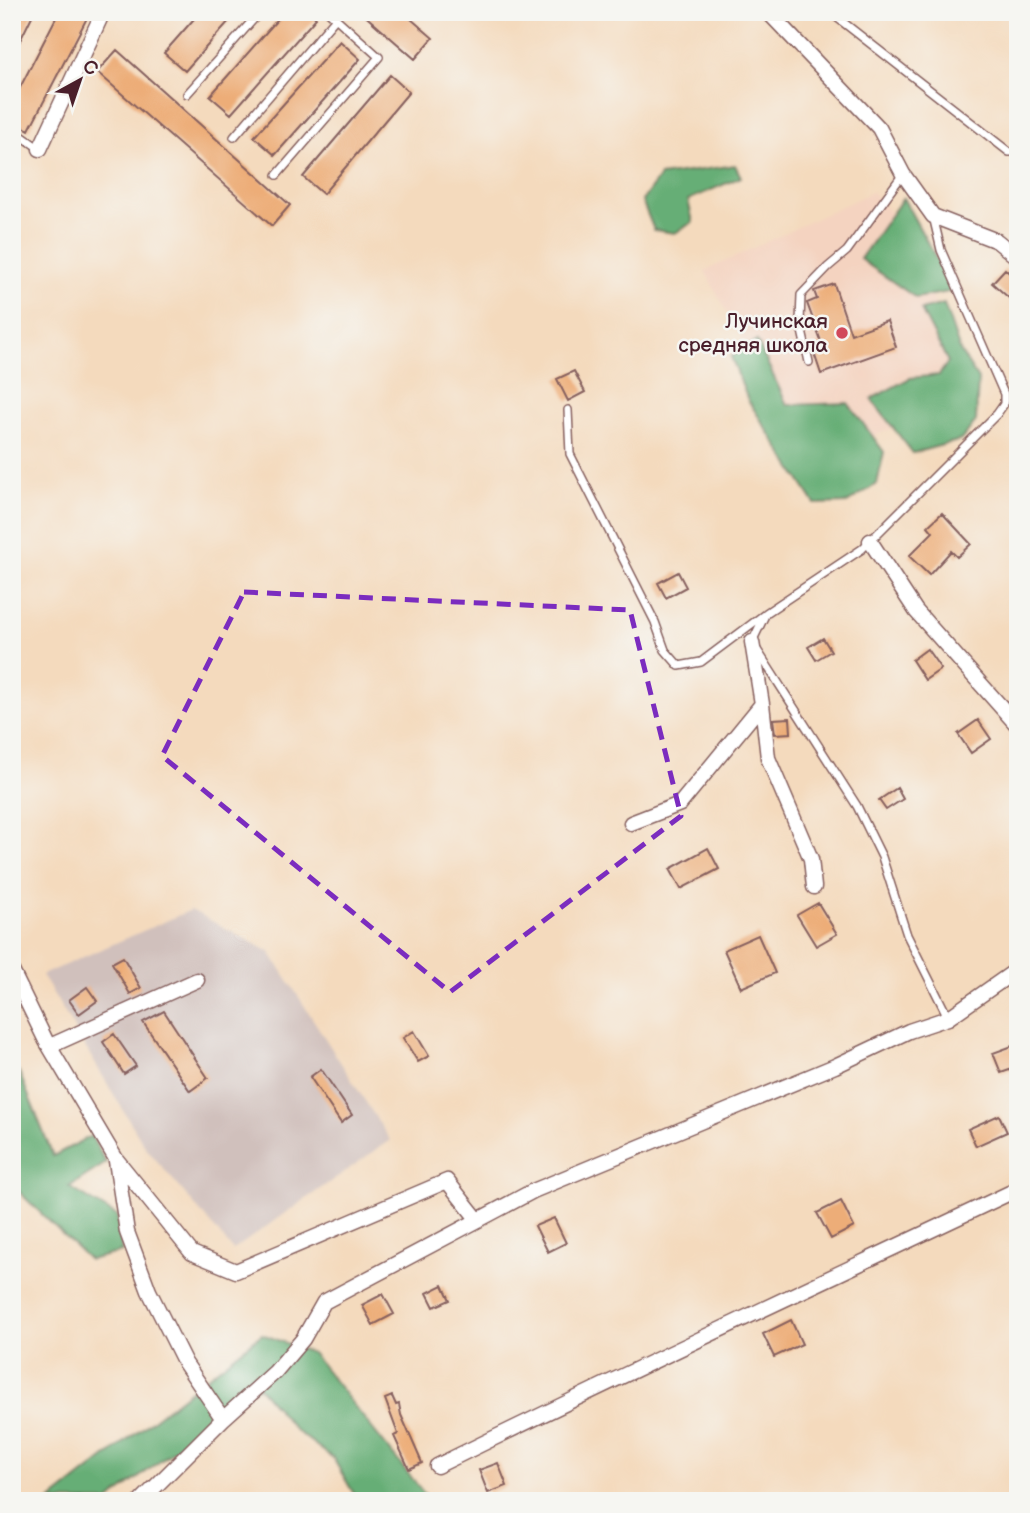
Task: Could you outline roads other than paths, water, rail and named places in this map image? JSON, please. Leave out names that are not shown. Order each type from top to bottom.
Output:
[{"type":"street","points":[[40,149],[103,12]]},
{"type":"street","points":[[770,15],[879,128],[903,174],[933,215],[997,241],[1018,258]]},
{"type":"street","points":[[870,541],[916,611],[1018,726]]},
{"type":"street","points":[[752,642],[768,758],[811,859],[814,887]]},
{"type":"street","points":[[631,823],[680,804],[762,704]]},
{"type":"street","points":[[141,1501],[223,1419],[275,1372],[303,1339],[324,1302],[533,1191],[835,1066],[909,1031],[948,1018],[1018,969]]},
{"type":"street","points":[[12,971],[50,1046],[116,1159],[191,1254],[236,1271],[447,1181],[478,1220]]},
{"type":"street","points":[[50,1046],[197,980]]},
{"type":"street","points":[[116,1159],[127,1232],[149,1291],[185,1363],[223,1419]]},
{"type":"street","points":[[437,1466],[615,1378],[746,1319],[1018,1189]]},
{"type":"lane","points":[[187,94],[260,12]]},
{"type":"lane","points":[[278,175],[379,57],[330,12]]},
{"type":"lane","points":[[770,15],[823,12]]},
{"type":"lane","points":[[830,12],[1009,152],[1018,152]]},
{"type":"lane","points":[[233,136],[337,19]]},
{"type":"lane","points":[[12,129],[40,149]]},
{"type":"lane","points":[[809,362],[800,322],[801,295],[847,251],[903,174]]},
{"type":"lane","points":[[568,410],[570,454],[655,622],[665,650],[679,666],[701,662],[870,541],[998,414],[1004,404],[1003,394],[941,250],[933,215]]},
{"type":"lane","points":[[766,613],[752,642],[858,806],[882,857],[907,935],[948,1018]]},
{"type":"place","name":"Лучинская средняя школа","points":[[842,333]]}]
